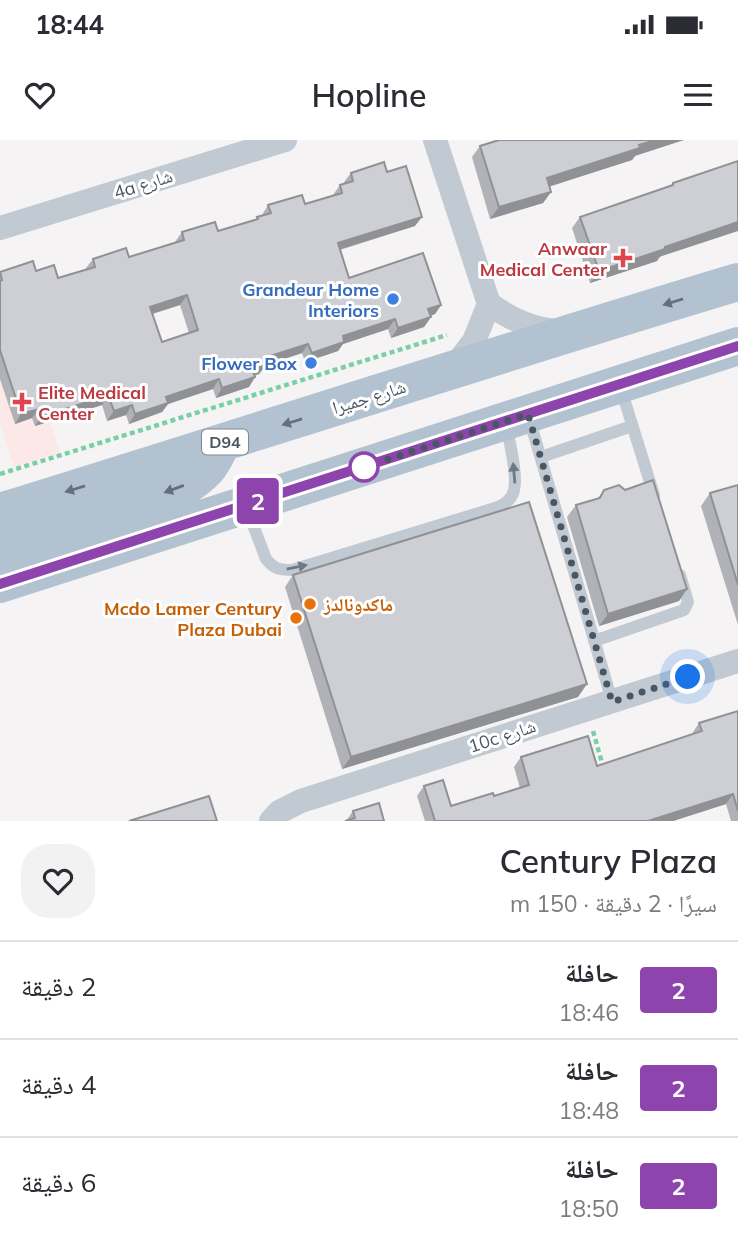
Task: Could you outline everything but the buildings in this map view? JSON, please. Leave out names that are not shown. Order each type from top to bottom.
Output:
[{"type":"main road","name":"شارع جميرا","points":[[0,512],[738,282]]},
{"type":"main road","points":[[0,584],[738,346]]},
{"type":"main road","points":[[0,546],[190,483],[214,461],[221,444]]},
{"type":"street","name":"4a شارع","points":[[0,228],[285,140]]},
{"type":"street","points":[[435,140],[489,304],[508,317],[530,326],[553,331],[576,331]]},
{"type":"street","points":[[450,372],[474,341],[489,304]]},
{"type":"street","name":"10c شارع","points":[[271,821],[279,812],[301,801],[738,661]]},
{"type":"lane","points":[[620,385],[658,505]]},
{"type":"lane","points":[[517,418],[541,457],[612,702]]},
{"type":"lane","points":[[246,505],[266,559],[279,570],[292,570],[495,508],[504,505],[515,489],[513,466],[517,418]]},
{"type":"lane","points":[[541,457],[632,426]]},
{"type":"lane","points":[[594,641],[684,610],[688,602],[675,558]]},
{"type":"path","points":[[0,474],[452,334]]},
{"type":"path","points":[[587,709],[605,771]]},
{"type":"shaded area","name":"Elite Medical Center","points":[[25,346],[60,453],[14,467],[0,424],[0,354]]},
{"type":"bus line","name":"2","points":[[0,584],[738,346]]},
{"type":"place","name":"Anwaar Medical Center","points":[[623,258]]},
{"type":"place","name":"Grandeur Home Interiors","points":[[393,299]]},
{"type":"place","name":"Flower Box","points":[[311,363]]},
{"type":"place","name":"Elite Medical Center","points":[[22,402]]},
{"type":"place","name":"ماكدونالدز","points":[[310,604]]},
{"type":"place","name":"Mcdo Lamer Century Plaza Dubai","points":[[296,618]]},
{"type":"route","points":[[364,467],[528,414],[612,702],[688,677]]}]
